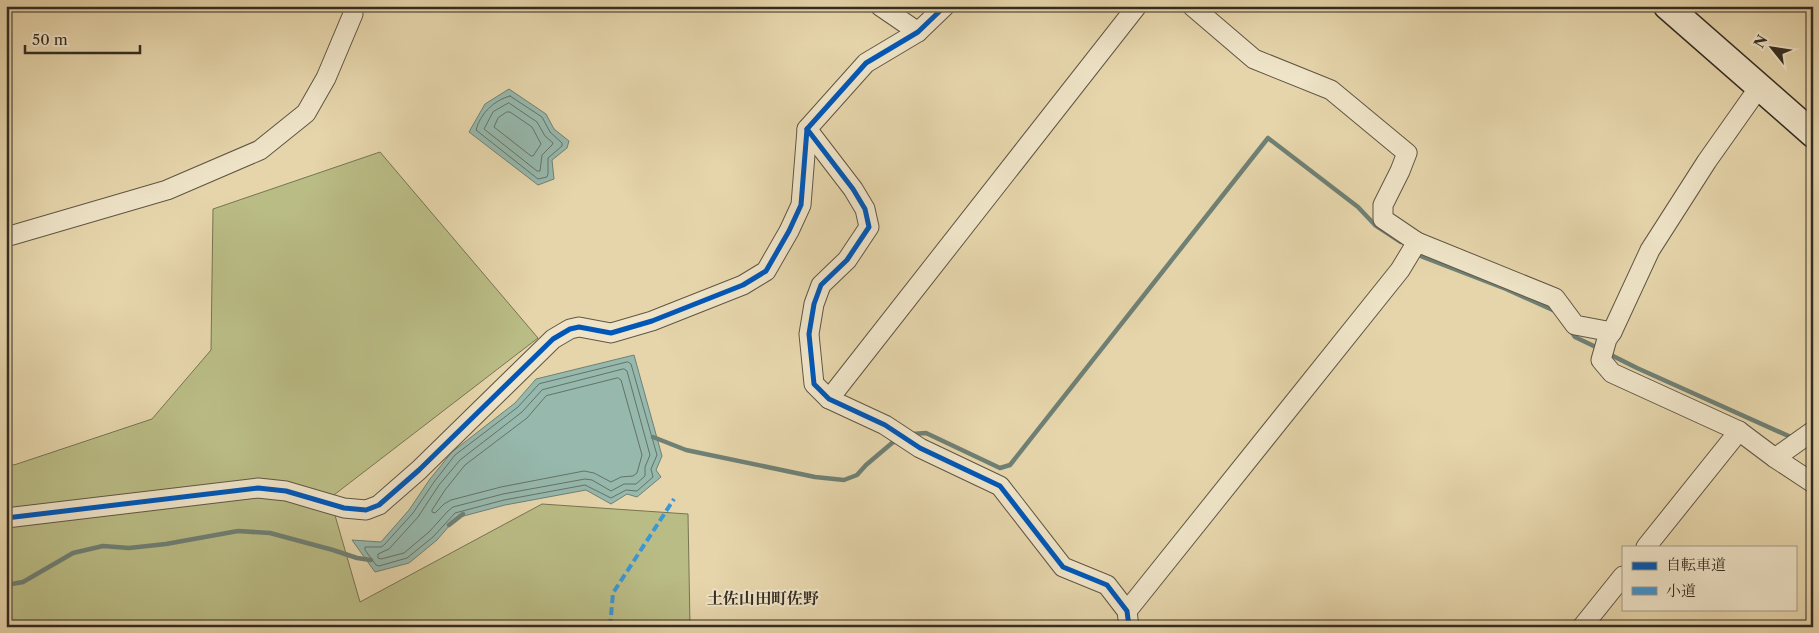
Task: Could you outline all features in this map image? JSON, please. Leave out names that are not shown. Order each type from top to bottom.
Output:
[{"type":"main road","points":[[1667,6],[1813,134]]},
{"type":"street","points":[[6,237],[167,190],[260,150],[306,113],[330,69],[353,14],[352,6]]},
{"type":"street","points":[[880,6],[918,32]]},
{"type":"street","points":[[6,518],[258,488],[286,491],[344,508],[366,510],[379,505],[419,470],[553,339],[570,329],[579,327],[611,332],[652,321],[743,285],[766,271],[789,231],[801,205],[807,129],[866,63],[918,32],[945,6]]},
{"type":"street","points":[[829,399],[1137,6]]},
{"type":"street","points":[[1192,6],[1254,60],[1331,90],[1407,153],[1383,204],[1383,219],[1417,242],[1555,298],[1575,325],[1610,336]]},
{"type":"street","points":[[1760,86],[1707,161],[1650,250],[1600,360],[1612,373],[1739,432],[1813,483]]},
{"type":"street","points":[[807,129],[853,189],[865,209],[870,227],[847,260],[821,285],[814,304],[809,334],[814,384],[829,399],[885,425],[920,448],[1000,486],[1063,567],[1106,585],[1128,619],[1400,270],[1417,242]]},
{"type":"street","points":[[1647,546],[1739,432]]},
{"type":"street","points":[[1775,458],[1811,432]]},
{"type":"street","points":[[1582,627],[1622,577]]},
{"type":"green space","points":[[380,152],[538,338],[330,498],[360,602],[542,504],[688,514],[690,627],[6,627],[6,463],[14,465],[152,419],[211,350],[213,209]]},
{"type":"water","points":[[509,89],[546,114],[554,129],[569,141],[567,148],[552,160],[554,179],[538,185],[469,132],[485,104]]},
{"type":"water","points":[[634,355],[662,456],[656,470],[661,477],[637,497],[627,494],[611,504],[586,490],[505,505],[456,518],[437,540],[409,563],[375,572],[352,540],[381,542],[409,510],[430,479],[452,452],[515,403],[536,379]]},
{"type":"waterway","points":[[912,434],[926,433],[1000,468],[1010,465],[1268,138],[1358,207],[1375,225],[1401,242]]},
{"type":"waterway","points":[[1415,252],[1423,257],[1506,289],[1555,311]]},
{"type":"waterway","points":[[1571,331],[1575,337],[1600,349]]},
{"type":"waterway","points":[[1607,353],[1793,438]]},
{"type":"waterway","points":[[653,437],[686,450],[815,477],[844,480],[857,475],[866,465],[898,440]]},
{"type":"waterway","points":[[449,525],[463,514]]},
{"type":"waterway","points":[[6,585],[23,582],[73,553],[103,546],[129,548],[166,544],[238,531],[270,533],[357,558],[371,560]]},
{"type":"marked path","points":[[610,627],[613,593],[674,499]]},
{"type":"cycle path","points":[[6,518],[258,488],[286,491],[344,508],[366,510],[379,505],[419,470],[553,339],[570,329],[579,327],[611,333],[652,321],[743,285],[766,271],[789,231],[801,205],[807,129],[866,63],[918,32],[945,6]]},
{"type":"cycle path","points":[[807,129],[853,189],[865,209],[869,227],[847,260],[821,285],[814,304],[809,334],[814,384],[829,399],[885,425],[920,448],[1000,486],[1063,567],[1107,585],[1127,611],[1129,627]]},
{"type":"district","name":"土佐山田町佐野","points":[[763,598]]}]
